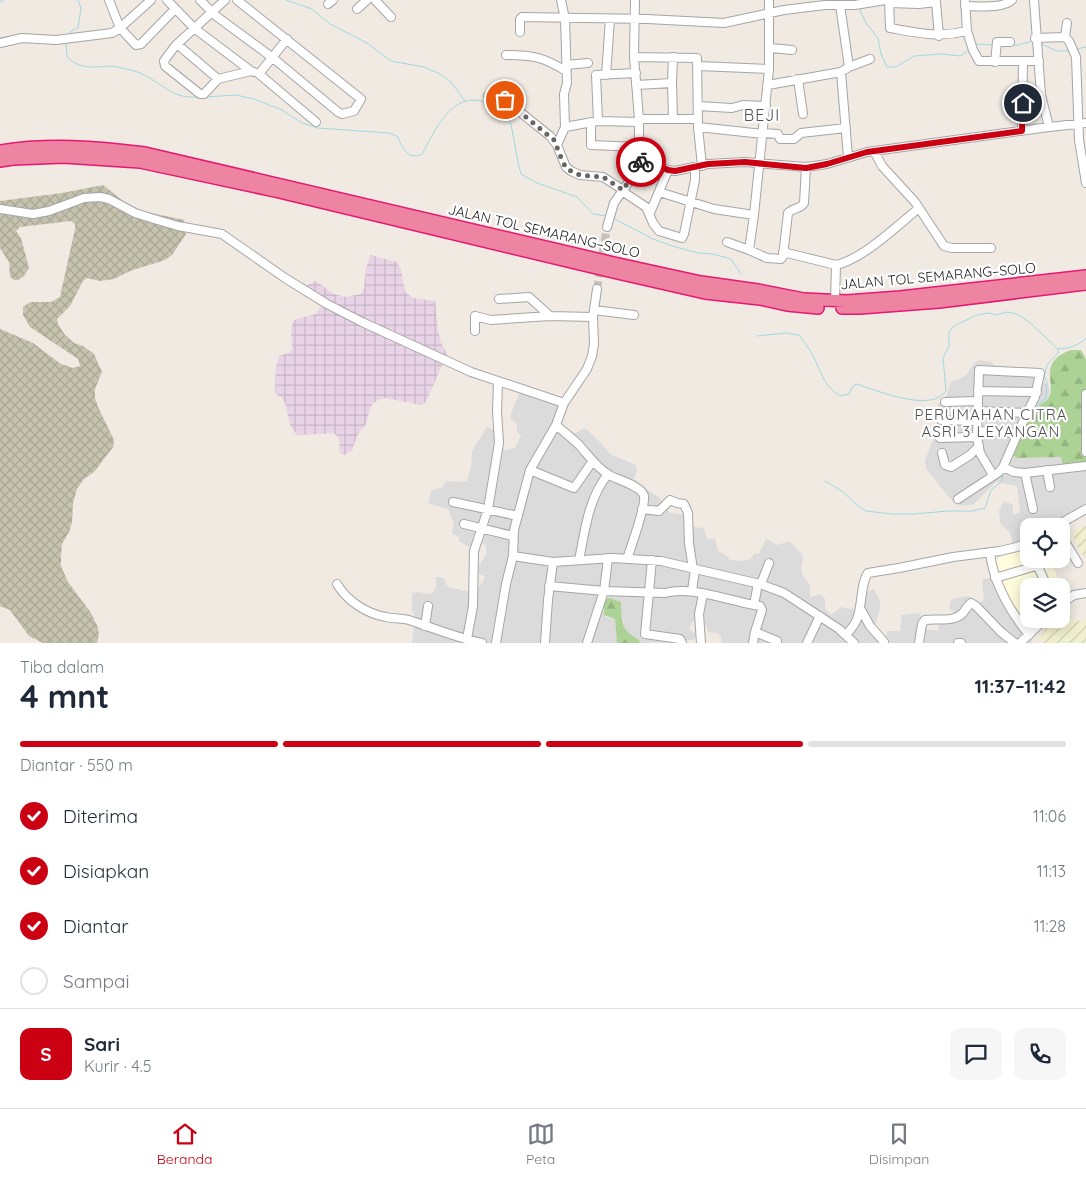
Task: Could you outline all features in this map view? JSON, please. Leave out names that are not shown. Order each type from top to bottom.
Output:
[{"type":"highway","name":"JALAN TOL SEMARANG–SOLO","points":[[0,151],[58,147],[105,148],[145,153],[614,263],[701,282],[804,299],[835,301],[900,297],[1086,276]]},
{"type":"highway","name":"JALAN TOL SEMARANG–SOLO","points":[[0,161],[64,157],[140,162],[275,191],[705,293],[760,299],[787,305],[860,308],[939,302],[1086,284]]},
{"type":"street","points":[[108,0],[120,28],[136,45],[141,44],[175,9]]},
{"type":"street","points":[[137,0],[141,9]]},
{"type":"street","points":[[0,43],[22,38],[46,40],[107,34],[120,28],[151,0]]},
{"type":"street","points":[[167,0],[194,28],[251,71],[260,74],[316,122]]},
{"type":"street","points":[[200,0],[212,12],[273,58],[340,114],[354,111],[361,99],[288,39],[236,0]]},
{"type":"street","points":[[225,0],[177,44],[165,58],[165,66],[202,94],[218,78],[251,71]]},
{"type":"street","points":[[357,9],[367,0]]},
{"type":"street","points":[[375,0],[391,17]]},
{"type":"street","points":[[557,145],[565,127],[564,94],[567,83],[565,19],[561,0]]},
{"type":"street","points":[[750,250],[770,69],[769,0]]},
{"type":"street","points":[[1012,0],[997,6],[965,3],[967,31],[972,48],[979,61],[1039,61]]},
{"type":"street","points":[[1034,0],[1041,95],[1049,127]]},
{"type":"street","points":[[635,1],[647,19]]},
{"type":"street","points":[[607,227],[612,211],[639,161],[639,120],[634,57],[635,1]]},
{"type":"street","points":[[520,32],[520,19],[522,17],[647,19],[724,23],[740,21],[808,3],[840,5],[888,1],[919,4],[936,2],[939,36]]},
{"type":"street","points":[[888,1],[890,28],[939,36],[967,31]]},
{"type":"street","points":[[840,5],[849,67]]},
{"type":"street","points":[[606,75],[610,19]]},
{"type":"street","points":[[1065,37],[1067,23]]},
{"type":"street","points":[[1036,41],[1065,37],[1070,41],[1077,60],[1082,96],[1086,183]]},
{"type":"street","points":[[260,74],[288,39]]},
{"type":"street","points":[[995,62],[996,45],[998,42],[1010,42]]},
{"type":"street","points":[[177,44],[218,78]]},
{"type":"street","points":[[770,48],[792,50]]},
{"type":"street","points":[[506,55],[539,57],[566,68],[588,63]]},
{"type":"street","points":[[488,96],[495,95],[505,100],[550,136],[557,145],[566,168],[580,175],[603,177],[644,205],[659,231],[682,238],[698,167],[698,66],[696,58],[634,57]]},
{"type":"street","points":[[673,57],[673,119]]},
{"type":"street","points":[[768,85],[841,72],[870,59]]},
{"type":"street","points":[[1022,131],[1023,61]]},
{"type":"street","points":[[698,66],[770,69]]},
{"type":"street","points":[[841,72],[848,156]]},
{"type":"street","points":[[636,73],[595,76],[594,121],[591,145],[639,146]]},
{"type":"street","points":[[798,79],[803,114]]},
{"type":"street","points":[[636,85],[672,83]]},
{"type":"street","points":[[1024,95],[1041,95]]},
{"type":"street","points":[[698,106],[732,108],[743,105],[766,106]]},
{"type":"street","points":[[565,127],[594,121],[673,119],[763,134],[778,134],[780,140],[794,139],[801,133],[846,128]]},
{"type":"street","points":[[639,161],[657,164],[668,170],[675,171],[732,162],[806,168],[874,151],[1082,123]]},
{"type":"street","points":[[874,151],[882,166],[919,208],[936,236],[946,247],[990,248]]},
{"type":"street","points":[[727,242],[750,250],[758,256],[782,259],[788,213],[804,203],[806,168]]},
{"type":"street","points":[[650,214],[668,170]]},
{"type":"street","points":[[659,192],[714,210],[754,215]]},
{"type":"street","points":[[0,209],[33,214],[49,211],[84,198],[100,197],[109,199],[135,213],[166,223],[222,234],[285,278],[327,304],[471,372],[564,403]]},
{"type":"street","points":[[783,252],[836,265],[846,262],[858,256],[919,208]]},
{"type":"street","points":[[835,301],[836,265]]},
{"type":"street","points":[[496,643],[506,584],[513,556],[514,536],[530,470],[556,426],[564,403],[590,364],[594,344],[593,313],[597,289]]},
{"type":"street","points":[[498,299],[530,297],[550,316]]},
{"type":"street","points":[[475,331],[475,316],[491,320],[593,313],[634,315]]},
{"type":"street","points":[[958,499],[993,476],[999,472],[1004,468],[1017,433],[1037,392],[1039,373],[981,369],[978,371],[977,434],[980,453],[993,476]]},
{"type":"street","points":[[467,640],[473,606],[474,551],[488,509],[499,443],[498,382]]},
{"type":"street","points":[[978,391],[1037,392]]},
{"type":"street","points":[[1086,394],[1086,452]]},
{"type":"street","points":[[945,402],[977,401]]},
{"type":"street","points":[[977,411],[1027,413]]},
{"type":"street","points":[[941,420],[977,421]]},
{"type":"street","points":[[556,426],[572,438],[592,462],[608,474],[639,489],[643,493],[642,509],[627,559]]},
{"type":"street","points":[[940,438],[977,434],[1017,433]]},
{"type":"street","points":[[942,454],[944,464],[951,467],[979,446]]},
{"type":"street","points":[[530,470],[574,488],[592,462]]},
{"type":"street","points":[[1004,468],[1014,472],[1026,473],[1086,466]]},
{"type":"street","points":[[1047,470],[1050,487]]},
{"type":"street","points":[[1026,473],[1033,509]]},
{"type":"street","points":[[579,560],[592,504],[599,486],[608,474]]},
{"type":"street","points":[[642,509],[659,511],[670,500],[684,504],[688,513],[688,543],[694,569],[692,592]]},
{"type":"street","points":[[453,502],[518,516]]},
{"type":"street","points":[[1070,518],[1086,509]]},
{"type":"street","points":[[464,524],[514,536]]},
{"type":"street","points":[[846,635],[856,620],[860,608],[864,580],[870,572],[1020,545]]},
{"type":"street","points":[[1070,550],[1078,563]]},
{"type":"street","points":[[990,552],[991,567],[995,578],[1018,620],[1025,640],[1036,628]]},
{"type":"street","points":[[513,556],[553,562],[608,558],[652,560],[760,584],[784,593],[820,616],[854,643]]},
{"type":"street","points":[[587,643],[604,591],[608,558]]},
{"type":"street","points":[[652,560],[645,634],[680,639],[682,643]]},
{"type":"street","points":[[546,643],[549,586],[553,562]]},
{"type":"street","points":[[754,605],[769,563]]},
{"type":"street","points":[[995,578],[1036,566],[1044,578]]},
{"type":"street","points":[[337,584],[345,596],[366,610],[384,617],[406,619],[467,640],[482,643]]},
{"type":"street","points":[[549,586],[604,591],[692,592],[760,606],[762,610],[753,643]]},
{"type":"street","points":[[1070,598],[1086,593]]},
{"type":"street","points":[[701,643],[699,614],[703,594]]},
{"type":"street","points":[[919,643],[922,624],[925,620],[949,619],[963,612],[971,603],[1014,643]]},
{"type":"street","points":[[424,626],[428,606]]},
{"type":"street","points":[[860,608],[870,626],[884,642]]},
{"type":"street","points":[[808,643],[820,616]]},
{"type":"street","points":[[756,632],[777,640]]},
{"type":"shaded area","points":[[103,185],[123,201],[142,211],[184,220],[186,234],[172,255],[165,260],[130,271],[114,279],[100,281],[87,278],[83,281],[70,306],[57,319],[65,335],[74,343],[83,346],[94,354],[102,372],[95,389],[95,398],[114,440],[113,447],[95,471],[83,480],[77,489],[73,503],[72,523],[62,544],[61,566],[68,582],[91,613],[97,625],[99,634],[97,643],[43,643],[29,636],[10,610],[0,606],[0,329],[33,343],[61,364],[73,368],[80,366],[78,359],[30,327],[23,315],[23,307],[31,302],[51,302],[60,297],[75,224],[71,221],[20,227],[16,231],[21,238],[29,268],[24,276],[14,280],[10,277],[9,262],[0,248],[0,201],[62,193]]},
{"type":"shaded area","points":[[370,255],[397,262],[401,270],[405,292],[413,298],[435,301],[438,330],[441,343],[447,354],[426,402],[421,405],[385,398],[376,401],[371,406],[366,424],[357,436],[352,451],[344,455],[340,453],[339,438],[334,433],[297,435],[290,425],[282,397],[275,392],[276,367],[279,356],[292,350],[291,327],[293,322],[296,319],[316,314],[321,306],[304,296],[306,286],[316,281],[334,294],[345,297],[361,294],[364,288]]},
{"type":"shaded area","points":[[979,360],[991,362],[998,369],[1002,370],[1015,367],[1033,372],[1049,386],[1049,395],[1046,401],[1040,405],[1025,427],[1014,456],[1016,458],[1061,457],[1062,460],[1086,465],[1086,509],[1070,518],[1020,518],[1020,546],[1013,546],[1010,532],[1000,522],[999,511],[1004,501],[1013,505],[1013,515],[1020,512],[1017,486],[996,482],[974,504],[961,506],[953,502],[926,469],[925,460],[937,430],[938,404],[945,400],[951,382],[967,374],[974,363]]},
{"type":"shaded area","points":[[520,392],[540,397],[558,405],[565,411],[561,423],[571,432],[575,433],[585,428],[610,454],[636,465],[637,470],[634,479],[660,498],[670,513],[687,515],[692,518],[693,527],[704,528],[707,539],[715,539],[718,551],[726,555],[730,560],[742,561],[750,559],[755,553],[759,554],[766,539],[778,545],[789,541],[802,554],[801,568],[803,576],[810,585],[810,597],[821,594],[825,599],[825,608],[831,615],[841,607],[856,610],[860,594],[874,589],[880,601],[875,627],[885,638],[888,631],[900,631],[902,615],[920,613],[925,629],[938,631],[939,623],[945,621],[957,623],[960,620],[961,615],[949,609],[951,599],[969,596],[981,603],[984,599],[982,580],[997,576],[1020,616],[1020,628],[1027,628],[1032,643],[721,643],[721,637],[717,633],[708,632],[705,624],[692,622],[689,629],[696,634],[695,639],[686,640],[684,643],[640,643],[639,640],[627,633],[623,625],[622,615],[603,603],[606,617],[615,619],[617,643],[412,643],[415,616],[412,611],[412,593],[429,594],[433,592],[436,587],[436,577],[444,578],[449,587],[474,593],[485,577],[478,573],[478,568],[486,554],[486,545],[481,542],[477,548],[467,546],[459,541],[459,537],[452,533],[454,524],[448,509],[428,503],[431,492],[434,489],[442,488],[445,482],[448,481],[467,481],[471,468],[472,451],[487,427],[496,431],[501,448],[506,450],[515,448],[521,435],[517,432],[517,424],[511,419],[511,413]]},
{"type":"shaded area","points":[[1020,549],[1020,568],[1054,568],[1057,578],[1020,578],[1020,617],[1004,591],[992,561]]},
{"type":"green space","points":[[1071,350],[1081,350],[1086,359],[1086,465],[1063,466],[1061,457],[1016,458],[1014,456],[1015,451],[1029,421],[1037,408],[1047,400],[1050,394],[1050,374],[1054,361],[1060,355]]},
{"type":"green space","points":[[1086,525],[1086,556],[1083,555],[1076,544],[1074,531]]},
{"type":"green space","points":[[610,598],[621,602],[623,625],[640,643],[617,643],[615,619],[604,615],[604,600]]},
{"type":"green space","points":[[1070,616],[1076,622],[1086,619],[1086,643],[1043,643],[1040,638],[1046,628],[1070,628]]},
{"type":"waterway","points":[[0,2],[4,0]]},
{"type":"waterway","points":[[68,36],[71,31],[78,28],[81,8],[78,0]]},
{"type":"waterway","points":[[286,0],[312,9],[330,24],[367,43],[391,61],[424,67],[440,74],[451,82],[465,101]]},
{"type":"waterway","points":[[859,8],[866,23],[878,38],[881,54],[887,67],[896,67],[914,56],[942,54],[960,56],[969,50]]},
{"type":"waterway","points":[[1003,46],[1033,41]]},
{"type":"waterway","points":[[66,42],[67,57],[81,65],[87,67],[115,67],[133,71],[152,79],[176,94],[199,97]]},
{"type":"waterway","points":[[1039,43],[1057,51],[1071,51]]},
{"type":"waterway","points":[[976,44],[994,45]]},
{"type":"waterway","points":[[1077,49],[1086,47]]},
{"type":"waterway","points":[[206,97],[236,95],[254,99],[282,110],[302,123],[318,128],[389,133],[397,136],[406,152],[413,156],[422,154],[433,133],[447,113],[466,101],[477,100],[497,108],[507,118],[511,125],[521,174],[537,183],[577,197],[593,214],[607,216]]},
{"type":"waterway","points":[[613,218],[653,239],[672,246],[731,259],[741,274]]},
{"type":"waterway","points":[[757,336],[786,333],[799,335],[811,353],[826,383],[840,396],[849,394],[853,386],[857,384],[890,395],[917,400],[929,400],[939,397],[946,391],[943,358],[949,346],[949,332],[956,325],[977,315],[989,313],[996,315],[1007,312],[1017,314],[1028,321],[1058,349],[1074,346],[1086,338]]},
{"type":"waterway","points":[[1027,423],[1034,409],[1046,398],[1047,382],[1044,376],[1047,365],[1058,353],[1058,349]]},
{"type":"waterway","points":[[825,481],[842,491],[866,511],[892,514],[972,511],[985,508],[991,490],[1001,482],[1004,471]]},
{"type":"tunnel","points":[[597,289],[607,227]]},
{"type":"way so far","points":[[505,100],[554,140],[566,168],[571,171],[580,175],[603,177],[623,190],[639,161],[641,162]]},
{"type":"district","name":"BEJI","points":[[762,115]]},
{"type":"district","name":"PERUMAHAN CITRA ASRI 3 LEYANGAN","points":[[991,422]]},
{"type":"route","points":[[641,162],[657,164],[668,170],[675,171],[708,164],[732,162],[806,168],[867,152],[1022,131],[1023,103]]}]
